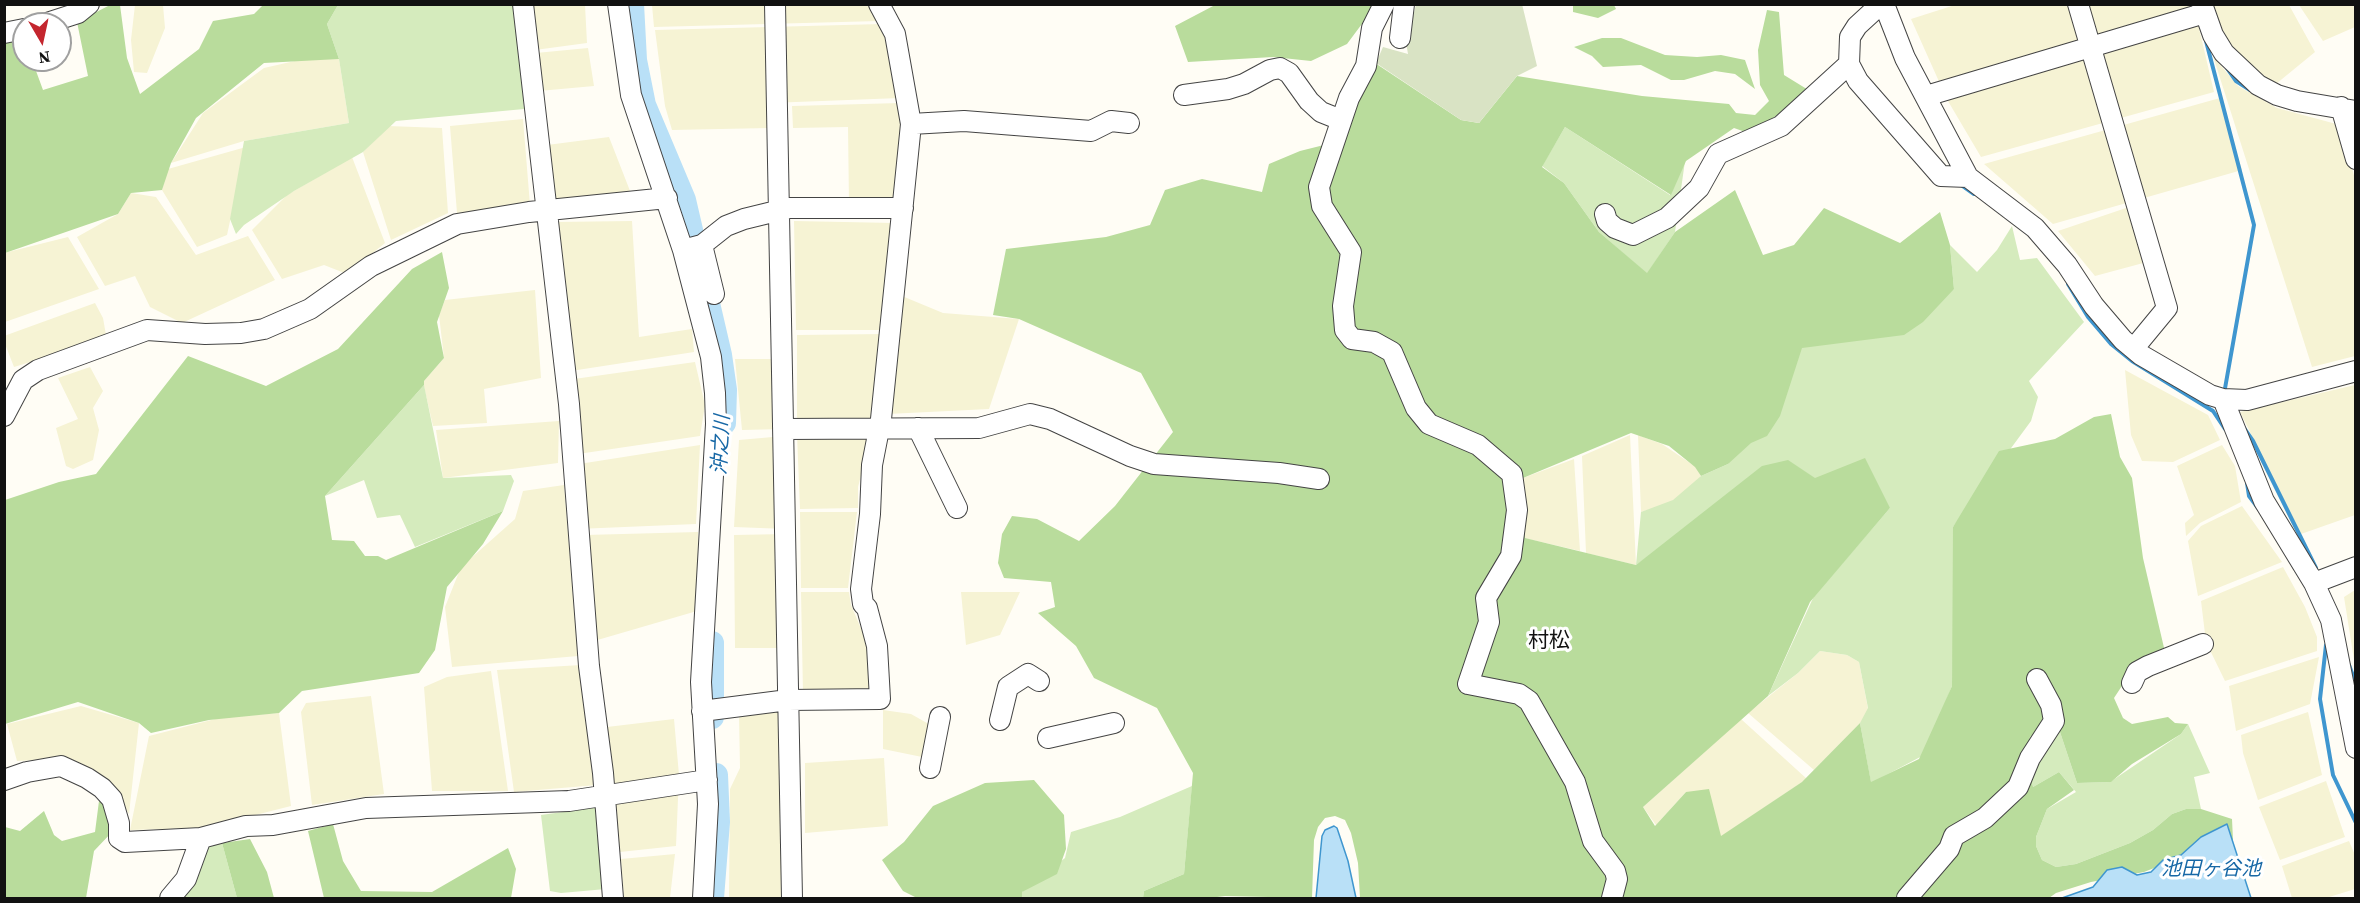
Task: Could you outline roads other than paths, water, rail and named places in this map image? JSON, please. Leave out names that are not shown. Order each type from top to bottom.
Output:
[{"type":"street","points":[[72,16],[78,14],[89,4]]},
{"type":"street","points":[[523,4],[569,404],[588,654],[614,898]]},
{"type":"street","points":[[618,4],[631,95],[683,250],[711,357],[715,393],[716,424],[701,682],[706,780],[703,898]]},
{"type":"street","points":[[775,4],[792,898]]},
{"type":"street","points":[[702,711],[788,700],[880,699],[877,646],[867,608],[863,604],[861,589],[870,513],[872,465],[880,426],[911,124],[895,34],[879,4]]},
{"type":"street","points":[[1384,4],[1372,28],[1366,66],[1341,120],[1319,187],[1322,206],[1351,252],[1343,306],[1345,330],[1352,339],[1374,342],[1392,352],[1416,408],[1429,424],[1478,445],[1512,474],[1517,510],[1511,556],[1486,598],[1489,622],[1468,684],[1519,694],[1529,701],[1575,782],[1593,841],[1615,871],[1617,879],[1612,898]]},
{"type":"street","points":[[1400,38],[1404,4]]},
{"type":"street","points":[[1968,177],[1941,176],[1858,81],[1849,64],[1851,37],[1857,26],[1883,4],[1905,58],[1968,177],[2035,228],[2067,265],[2094,306],[2123,340],[2183,380],[2223,399],[2247,400],[2355,371]]},
{"type":"street","points":[[2078,4],[2167,308],[2134,348]]},
{"type":"street","points":[[1926,96],[2091,48],[2203,9],[2224,53],[2258,85],[2287,98],[2348,109],[2355,159]]},
{"type":"street","points":[[1605,214],[1607,221],[1615,228],[1633,235],[1666,218],[1699,188],[1718,154],[1781,126],[1849,64]]},
{"type":"street","points":[[1184,95],[1228,89],[1244,84],[1270,70],[1280,68],[1289,73],[1309,101],[1321,112],[1341,120]]},
{"type":"street","points":[[911,124],[964,121],[1091,131],[1111,121],[1129,123]]},
{"type":"street","points":[[4,416],[23,380],[38,370],[116,339],[147,330],[205,334],[241,333],[264,328],[310,309],[371,266],[457,224],[546,211],[667,198]]},
{"type":"street","points":[[683,250],[702,245],[726,226],[789,208],[903,208]]},
{"type":"street","points":[[702,245],[714,294]]},
{"type":"street","points":[[2223,399],[2264,501],[2314,583],[2335,636],[2355,748]]},
{"type":"street","points":[[784,429],[880,426],[979,428],[1030,414],[1050,419],[1130,456],[1154,464],[1279,473],[1319,479]]},
{"type":"street","points":[[918,428],[957,508]]},
{"type":"street","points":[[2314,583],[2355,567]]},
{"type":"street","points":[[2132,683],[2137,672],[2203,644]]},
{"type":"street","points":[[1000,720],[1008,687],[1028,674],[1039,681]]},
{"type":"street","points":[[1907,898],[1949,849],[1953,836],[1985,818],[2018,787],[2030,758],[2054,721],[2052,705],[2037,679]]},
{"type":"street","points":[[930,768],[940,717]]},
{"type":"street","points":[[1048,738],[1114,723]]},
{"type":"street","points":[[4,780],[27,772],[61,766],[87,778],[102,788],[112,799],[119,823],[118,838],[125,842],[201,838],[246,826],[273,825],[366,808],[461,806],[605,797],[706,780]]},
{"type":"street","points":[[170,898],[186,879],[201,838]]},
{"type":"water","name":"池田ヶ谷池","points":[[2227,824],[2251,898],[2062,898],[2093,887],[2107,870],[2122,867],[2137,875],[2151,872],[2163,860],[2181,855],[2201,837]]},
{"type":"water","points":[[1334,826],[1337,828],[1348,861],[1356,898],[1316,898],[1322,836],[1325,830]]},
{"type":"waterway","name":"沖之川","points":[[632,4],[635,60],[644,105],[684,200],[720,355],[725,390],[724,423]]},
{"type":"waterway","points":[[2206,41],[2254,225],[2224,394]]},
{"type":"waterway","points":[[2227,68],[2236,81],[2250,90]]},
{"type":"waterway","points":[[1960,184],[1974,194]]},
{"type":"waterway","points":[[2068,284],[2088,317],[2111,344],[2132,361],[2213,411],[2225,429]]},
{"type":"waterway","points":[[2244,428],[2253,441],[2316,568]]},
{"type":"waterway","points":[[2247,483],[2249,496],[2258,508]]},
{"type":"waterway","name":"沖之川","points":[[712,643],[712,717]]},
{"type":"waterway","points":[[2326,645],[2320,699],[2333,775],[2356,823]]},
{"type":"waterway","points":[[2349,665],[2356,684]]},
{"type":"waterway","name":"沖之川","points":[[712,898],[718,822],[716,775]]},
{"type":"district","name":"村松","points":[[1549,642]]}]
